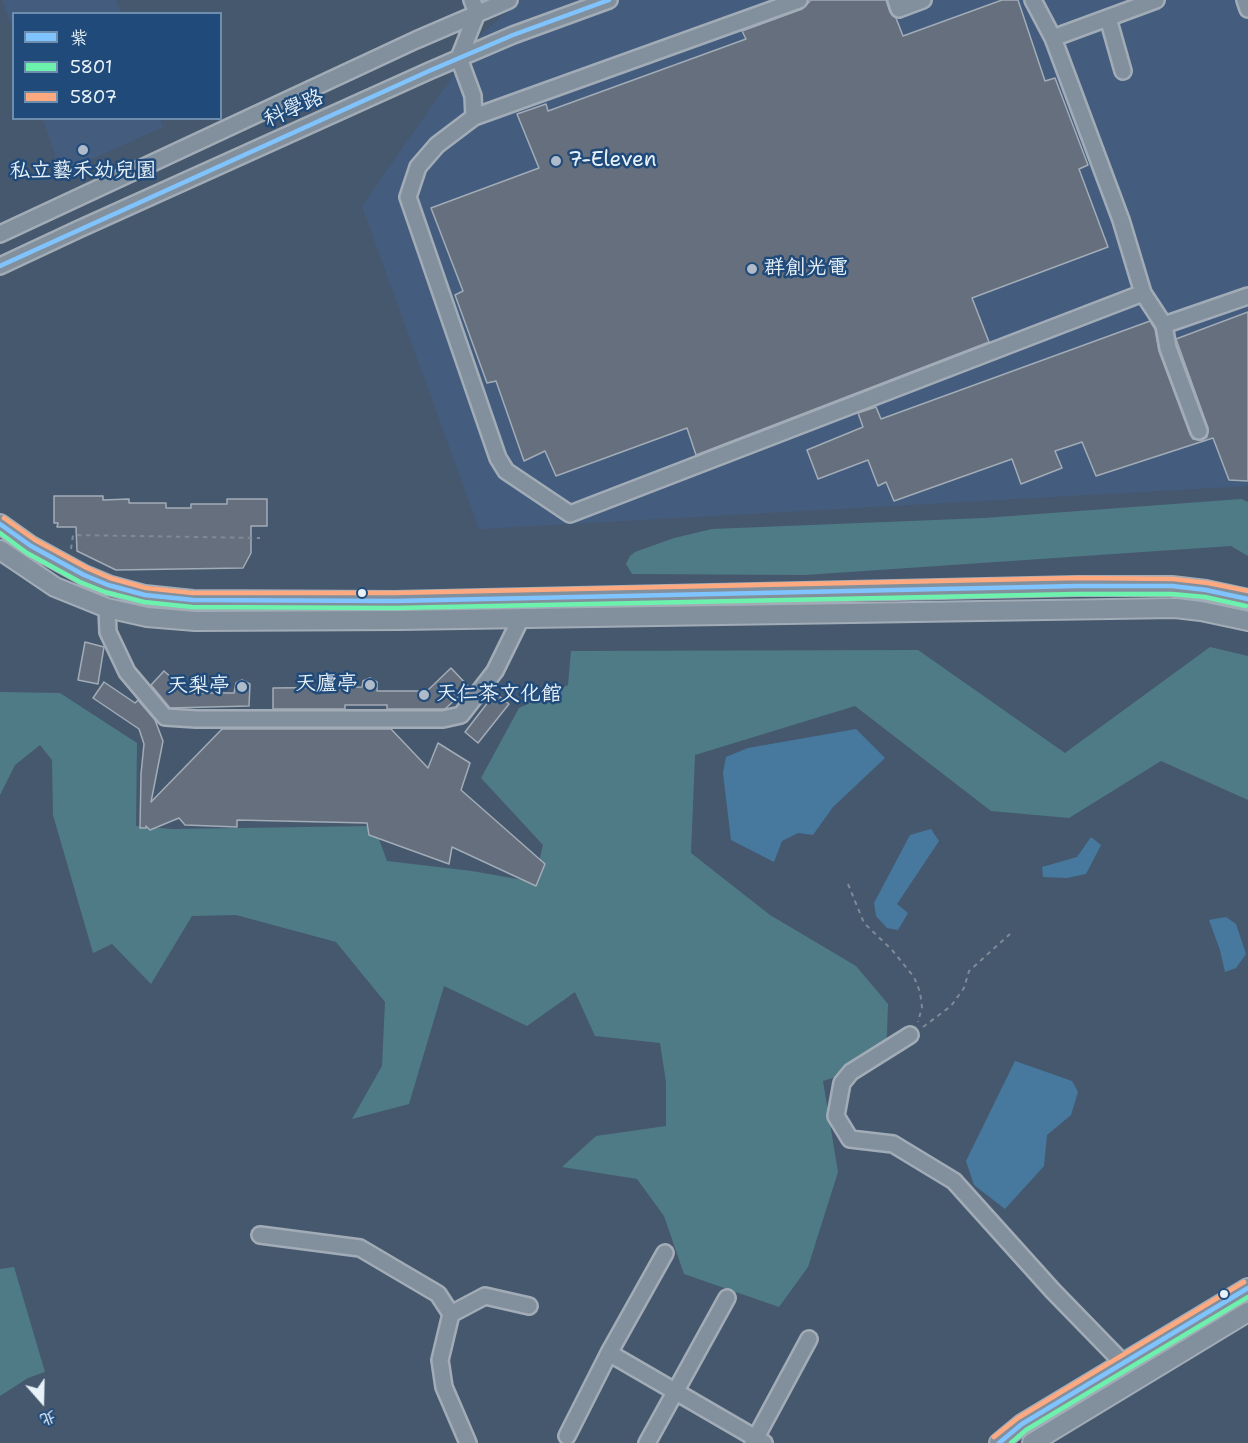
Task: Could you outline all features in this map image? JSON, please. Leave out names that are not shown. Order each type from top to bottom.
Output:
[{"type":"main road","points":[[0,524],[31,546],[108,585],[145,595],[193,600],[306,601],[1172,586],[1248,599]]},
{"type":"main road","points":[[0,550],[55,587],[107,608],[147,617],[195,621],[1175,608],[1201,610],[1248,621]]},
{"type":"main road","points":[[999,1443],[1022,1424],[1248,1288]]},
{"type":"main road","points":[[1038,1441],[1248,1312]]},
{"type":"street","name":"科學路","points":[[0,234],[475,7],[509,0]]},
{"type":"street","name":"科學路","points":[[0,266],[459,58],[513,35],[609,0]]},
{"type":"street","points":[[799,0],[474,117],[437,146],[418,167],[408,197],[498,458],[506,471],[570,514],[1143,293]]},
{"type":"street","points":[[896,0],[899,9],[923,0]]},
{"type":"street","points":[[1034,0],[1053,38],[1121,220],[1143,293],[1164,325],[1168,348],[1199,431]]},
{"type":"street","points":[[1053,38],[1108,18],[1129,5],[1156,0]]},
{"type":"street","points":[[1245,0],[1248,9]]},
{"type":"street","points":[[474,117],[472,96],[459,58],[475,7]]},
{"type":"street","points":[[1108,18],[1123,71]]},
{"type":"street","points":[[1164,325],[1248,296]]},
{"type":"street","points":[[543,618],[544,597]]},
{"type":"street","points":[[306,601],[306,620]]},
{"type":"street","points":[[107,608],[108,632],[127,672],[165,717],[196,719],[443,719],[461,715],[495,671],[521,618]]},
{"type":"street","points":[[910,1035],[851,1072],[842,1083],[836,1116],[850,1138],[892,1144],[954,1181],[1053,1292],[1123,1363]]},
{"type":"street","points":[[260,1236],[360,1248],[438,1294],[451,1314],[440,1360],[444,1388],[468,1443]]},
{"type":"street","points":[[567,1436],[609,1353],[665,1253]]},
{"type":"street","points":[[451,1314],[485,1296],[529,1306]]},
{"type":"street","points":[[647,1443],[727,1298]]},
{"type":"street","points":[[609,1353],[677,1391],[758,1441],[809,1339]]},
{"type":"street","points":[[1022,1424],[1038,1441]]},
{"type":"path","points":[[68,566],[73,535],[260,538]]},
{"type":"path","points":[[848,884],[864,923],[914,977],[920,992],[922,1007],[918,1022],[910,1035]]},
{"type":"path","points":[[910,1035],[932,1022],[951,1006],[964,988],[969,971],[1010,934]]},
{"type":"shaded area","points":[[3,0],[116,0],[121,12],[12,12],[12,29]]},
{"type":"shaded area","points":[[521,0],[1248,0],[1248,486],[479,529],[362,206],[483,33]]},
{"type":"shaded area","name":"私立藝禾幼兒園","points":[[43,120],[160,120],[163,127],[61,173]]},
{"type":"shaded area","points":[[856,729],[885,758],[833,807],[813,835],[798,833],[782,841],[774,862],[731,840],[723,773],[726,757],[748,748]]},
{"type":"shaded area","points":[[931,829],[939,841],[897,904],[908,913],[898,930],[887,928],[876,916],[874,903],[910,835]]},
{"type":"shaded area","points":[[1091,837],[1101,845],[1086,874],[1067,878],[1043,877],[1042,867],[1077,857]]},
{"type":"shaded area","points":[[1226,917],[1236,924],[1246,954],[1236,968],[1225,972],[1209,920]]},
{"type":"shaded area","points":[[1015,1061],[1072,1081],[1078,1092],[1071,1115],[1047,1135],[1044,1166],[1005,1209],[974,1185],[966,1161]]},
{"type":"green space","points":[[1241,499],[1248,502],[1248,556],[1231,546],[805,575],[632,574],[626,564],[635,552],[674,538],[712,529],[984,518]]},
{"type":"green space","points":[[1210,647],[1248,656],[1248,800],[1161,761],[1069,818],[991,811],[855,706],[695,755],[691,853],[770,915],[856,966],[888,1004],[886,1061],[823,1081],[838,1172],[808,1267],[779,1307],[684,1274],[664,1216],[637,1179],[562,1167],[596,1136],[666,1126],[666,1082],[660,1043],[595,1036],[575,992],[527,1026],[444,986],[409,1104],[352,1119],[382,1066],[385,1002],[336,942],[236,915],[192,916],[151,984],[112,944],[93,953],[53,815],[52,760],[40,745],[15,765],[0,795],[0,692],[60,693],[137,743],[136,826],[172,829],[374,826],[387,861],[472,871],[534,882],[543,845],[481,778],[519,708],[568,685],[571,651],[918,650],[1065,753]]},
{"type":"green space","points":[[14,1267],[45,1372],[28,1378],[0,1396],[0,1269]]},
{"type":"building","name":"群創光電","points":[[811,0],[886,0],[903,36],[1002,0],[1018,0],[1045,81],[1055,78],[1088,165],[1079,169],[1108,247],[972,298],[989,342],[696,455],[687,428],[556,476],[545,451],[524,461],[496,381],[487,383],[455,295],[463,291],[431,208],[539,168],[517,114],[546,104],[548,111],[746,39],[742,31],[802,9]]},
{"type":"building","points":[[1248,312],[1248,481],[1229,480],[1213,438],[1096,476],[1082,442],[1055,451],[1062,468],[1021,484],[1012,459],[894,501],[886,482],[878,486],[868,460],[818,479],[807,450],[863,427],[858,413],[876,407],[881,419],[1150,321],[1155,329],[1159,351],[1190,434],[1193,439],[1202,440],[1207,437],[1208,428],[1176,339]]},
{"type":"building","points":[[54,496],[103,496],[103,500],[129,499],[129,503],[166,503],[166,508],[191,508],[191,504],[227,504],[227,499],[267,499],[267,526],[251,526],[251,553],[243,568],[116,570],[77,551],[76,527],[57,527],[58,523],[54,523]]},
{"type":"building","points":[[85,642],[104,647],[98,684],[78,680]]},
{"type":"building","points":[[451,668],[469,687],[445,709],[387,709],[387,705],[345,705],[345,709],[273,709],[273,688],[362,687],[363,681],[370,678],[377,682],[377,691],[427,691]]},
{"type":"building","points":[[164,671],[189,693],[234,693],[236,683],[242,680],[250,684],[249,706],[170,708],[151,685]]},
{"type":"building","points":[[104,682],[135,703],[138,700],[155,720],[163,741],[151,802],[222,729],[391,729],[428,768],[438,743],[470,763],[461,790],[545,864],[536,886],[452,847],[449,864],[369,835],[367,823],[237,820],[237,827],[185,825],[179,818],[150,830],[146,826],[146,828],[140,828],[144,744],[139,729],[93,698]]},
{"type":"building","points":[[495,693],[509,704],[478,743],[465,732]]},
{"type":"transit line","name":"紫","points":[[0,266],[429,71],[513,35],[609,0]]},
{"type":"transit line","name":"5807","points":[[4,518],[35,540],[110,578],[146,588],[193,593],[395,593],[1077,578],[1173,579],[1248,591]]},
{"type":"transit line","name":"紫","points":[[0,524],[31,546],[84,575],[108,585],[145,595],[193,600],[395,601],[1077,586],[1172,586],[1248,599]]},
{"type":"transit line","name":"5801","points":[[0,533],[27,553],[80,582],[105,592],[144,602],[192,607],[395,608],[1077,594],[1172,594],[1205,597],[1246,606]]},
{"type":"transit line","name":"5807","points":[[994,1437],[1018,1418],[1244,1282]]},
{"type":"transit line","name":"紫","points":[[999,1443],[1022,1424],[1248,1288]]},
{"type":"transit line","name":"5801","points":[[1011,1443],[1026,1430],[1248,1297]]},
{"type":"place","name":"私立藝禾幼兒園","points":[[83,150]]},
{"type":"place","name":"7-Eleven","points":[[556,161]]},
{"type":"place","name":"群創光電","points":[[752,269]]},
{"type":"place","name":"天廬亭","points":[[370,685]]},
{"type":"place","name":"天梨亭","points":[[242,687]]},
{"type":"place","name":"天仁茶文化館","points":[[424,695]]}]
